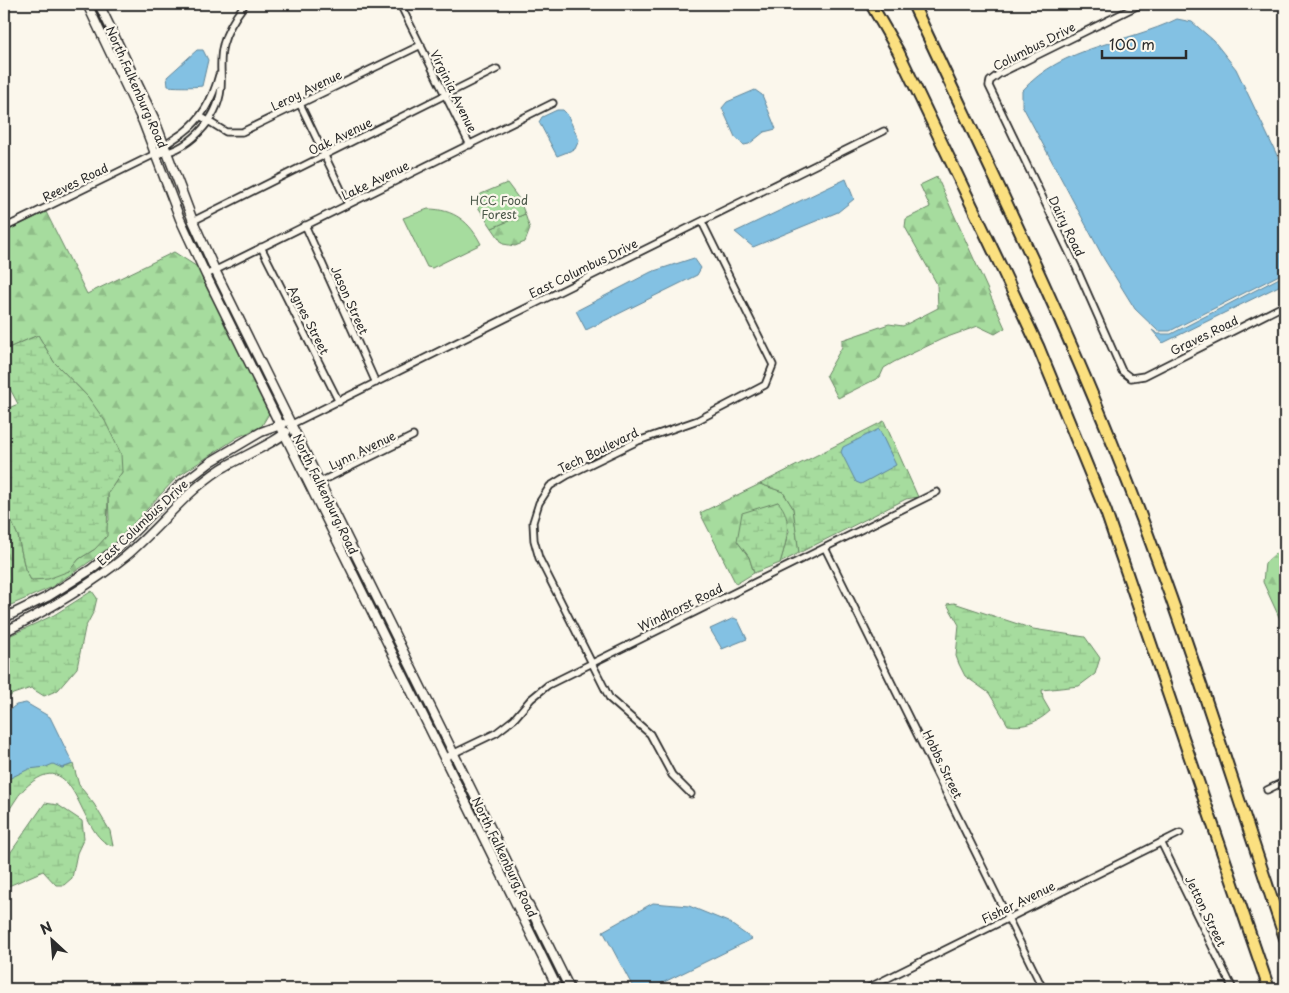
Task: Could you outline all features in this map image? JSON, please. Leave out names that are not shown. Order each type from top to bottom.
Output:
[{"type":"highway","points":[[871,4],[898,51],[1016,297],[1106,512],[1269,989]]},
{"type":"highway","points":[[913,4],[1060,319],[1120,462],[1164,580],[1285,938]]},
{"type":"street","name":"North Falkenburg Road","points":[[87,4],[143,122],[182,225],[558,989]]},
{"type":"street","name":"North Falkenburg Road","points":[[99,4],[154,118],[192,221],[215,270],[570,989]]},
{"type":"street","points":[[155,154],[164,145],[184,132],[200,116],[213,95],[226,36],[231,23],[245,4]]},
{"type":"street","name":"Virginia Avenue","points":[[400,4],[470,145]]},
{"type":"street","name":"Columbus Drive","points":[[990,81],[999,74],[1141,4]]},
{"type":"street","name":"Leroy Avenue","points":[[200,116],[226,132],[242,132],[421,45]]},
{"type":"street","points":[[155,154],[167,154],[192,139],[208,122],[221,88],[221,64]]},
{"type":"street","name":"Oak Avenue","points":[[192,221],[496,69]]},
{"type":"street","name":"Dairy Road","points":[[990,81],[990,90],[1076,267],[1122,371],[1131,378]]},
{"type":"street","name":"Lake Avenue","points":[[206,275],[261,246],[553,103]]},
{"type":"street","points":[[300,104],[348,204]]},
{"type":"street","name":"East Columbus Drive","points":[[4,618],[69,584],[97,564],[130,535],[179,486],[237,445],[279,424],[292,424],[339,402],[884,131]]},
{"type":"street","name":"Reeves Road","points":[[4,228],[155,154]]},
{"type":"street","name":"Tech Boulevard","points":[[691,794],[672,775],[650,734],[610,699],[539,558],[534,540],[533,522],[539,503],[550,486],[568,474],[638,441],[698,420],[765,386],[772,365],[702,222]]},
{"type":"street","name":"Jason Street","points":[[305,225],[376,383]]},
{"type":"street","name":"Agnes Street","points":[[261,246],[339,402]]},
{"type":"street","name":"Graves Road","points":[[1131,378],[1144,376],[1285,306]]},
{"type":"street","name":"East Columbus Drive","points":[[4,632],[77,593],[139,544],[169,512],[220,469],[284,435],[292,424]]},
{"type":"street","name":"Lynn Avenue","points":[[320,482],[414,436]]},
{"type":"street","name":"Windhorst Road","points":[[444,758],[496,733],[514,719],[531,699],[548,685],[937,492]]},
{"type":"street","points":[[130,535],[139,544]]},
{"type":"street","name":"Hobbs Street","points":[[825,548],[1042,989]]},
{"type":"street","points":[[1267,790],[1285,781]]},
{"type":"street","name":"Fisher Avenue","points":[[866,989],[1180,833]]},
{"type":"street","name":"Jetton Street","points":[[1161,842],[1233,989]]},
{"type":"street","points":[[532,937],[542,932]]},
{"type":"green space","points":[[937,177],[1005,328],[995,334],[978,326],[942,339],[894,362],[884,368],[880,377],[838,398],[826,375],[842,347],[842,340],[889,324],[903,326],[938,308],[937,284],[905,227],[906,219],[930,207],[920,185]]},
{"type":"green space","name":"HCC Food Forest","points":[[507,183],[519,199],[525,214],[492,228],[474,201],[481,194]]},
{"type":"green space","points":[[428,209],[446,211],[460,218],[472,229],[481,244],[432,268],[427,267],[403,218]]},
{"type":"green space","points":[[46,212],[87,294],[174,252],[199,268],[270,412],[261,427],[238,437],[177,477],[115,543],[50,588],[4,608],[4,504],[18,536],[25,569],[31,580],[69,571],[79,559],[95,549],[109,520],[108,493],[122,472],[88,397],[54,362],[38,335],[4,350],[4,232]]},
{"type":"green space","name":"HCC Food Forest","points":[[525,214],[530,229],[525,242],[515,246],[503,244],[492,228]]},
{"type":"green space","points":[[38,335],[54,362],[88,397],[105,421],[121,454],[122,472],[108,493],[107,536],[95,549],[79,559],[69,571],[48,579],[31,580],[25,569],[18,536],[4,504],[4,410],[18,404],[8,385],[4,387],[4,350]]},
{"type":"green space","points":[[884,421],[918,497],[906,499],[799,553],[793,508],[783,492],[760,484]]},
{"type":"green space","points":[[760,484],[783,492],[793,508],[799,553],[780,563],[789,531],[778,502],[760,509],[737,541],[749,557],[754,573],[736,584],[700,513]]},
{"type":"green space","points":[[778,502],[786,516],[787,523],[786,539],[780,563],[754,573],[749,557],[737,541],[742,513]]},
{"type":"green space","points":[[1285,545],[1285,630],[1263,582],[1265,563]]},
{"type":"green space","points":[[92,591],[97,598],[94,611],[85,628],[77,668],[58,690],[44,696],[31,688],[13,694],[4,700],[4,660],[10,643],[9,636],[54,615]]},
{"type":"green space","points":[[954,603],[1033,629],[1085,637],[1100,658],[1095,674],[1079,686],[1042,690],[1043,699],[1050,711],[1030,723],[1020,726],[1008,725],[989,693],[965,676],[959,664],[956,656],[959,625],[947,604]]},
{"type":"green space","points":[[53,763],[62,768],[73,764],[79,785],[94,804],[110,831],[113,846],[101,839],[66,782],[56,775],[42,776],[24,789],[4,817],[4,781],[29,768],[46,767]]},
{"type":"green space","points":[[45,803],[58,805],[82,821],[84,838],[77,853],[72,878],[64,885],[56,885],[43,871],[4,888],[4,862]]},
{"type":"water","points":[[1177,19],[1192,22],[1213,40],[1236,69],[1285,172],[1285,272],[1170,331],[1158,331],[1135,309],[1104,259],[1022,105],[1022,91],[1038,76],[1056,64],[1096,47]]},
{"type":"water","points":[[197,50],[203,50],[208,60],[202,86],[168,86],[167,77]]},
{"type":"water","points":[[755,90],[762,95],[776,129],[764,132],[749,144],[744,145],[735,137],[722,108],[727,102]]},
{"type":"water","points":[[557,110],[563,110],[567,114],[579,140],[575,149],[557,156],[539,122],[542,117]]},
{"type":"water","points":[[846,179],[854,199],[838,212],[753,247],[735,232]]},
{"type":"water","points":[[694,258],[701,268],[697,275],[586,330],[576,311],[651,272]]},
{"type":"water","points":[[1285,275],[1285,283],[1163,343],[1152,330],[1158,334],[1171,334]]},
{"type":"water","points":[[879,429],[896,465],[861,484],[856,482],[841,452],[843,447]]},
{"type":"water","points":[[734,618],[738,620],[747,639],[722,649],[710,629]]},
{"type":"water","points":[[26,703],[50,717],[73,764],[62,768],[53,764],[46,767],[29,769],[4,781],[4,714],[16,705]]},
{"type":"water","points":[[653,903],[689,906],[728,922],[752,939],[650,989],[634,989],[603,931]]}]
